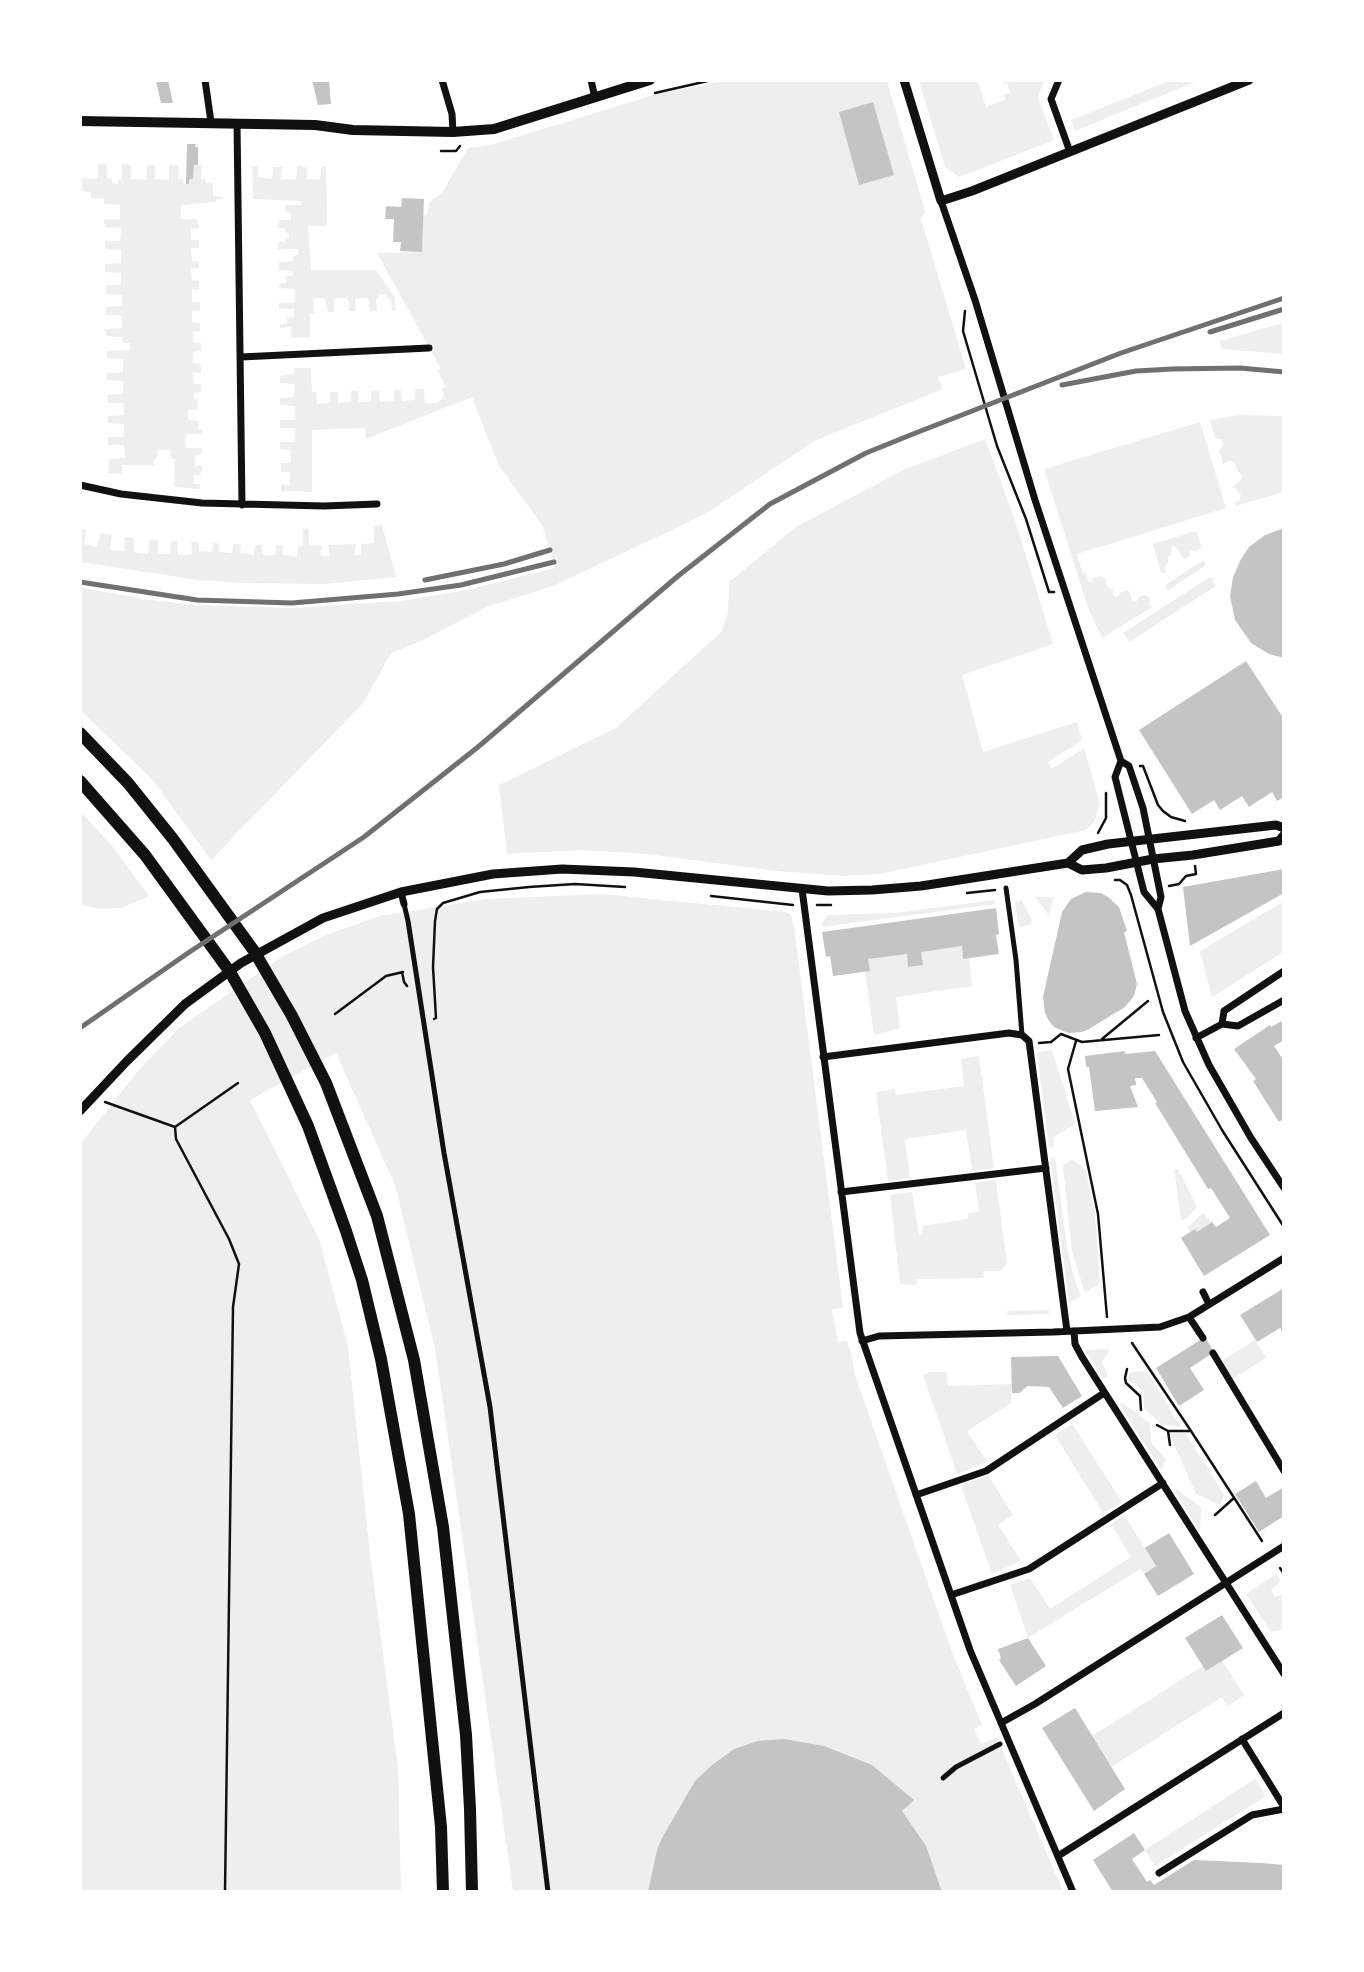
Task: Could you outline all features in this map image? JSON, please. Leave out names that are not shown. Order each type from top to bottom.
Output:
[{"type":"highway","points":[[80,733],[128,783],[173,839],[254,951],[292,1016],[326,1083],[377,1216],[414,1360],[443,1527],[464,1722],[472,1892]]},
{"type":"highway","points":[[80,781],[145,855],[230,972],[265,1033],[309,1126],[362,1280],[393,1415],[409,1514],[441,1827],[443,1892]]},
{"type":"highway","points":[[470,1809],[480,1892]]},
{"type":"main road","points":[[80,121],[315,125],[353,130],[453,132],[494,129],[650,80]]},
{"type":"street","points":[[205,80],[211,122]]},
{"type":"street","points":[[442,80],[452,114],[453,132]]},
{"type":"street","points":[[591,80],[595,98]]},
{"type":"street","points":[[904,80],[988,340],[1078,635],[1121,761],[1129,766],[1143,808],[1161,897],[1158,909]]},
{"type":"street","points":[[1059,80],[1051,100],[1070,152]]},
{"type":"street","points":[[941,201],[1249,80]]},
{"type":"street","points":[[237,123],[242,505]]},
{"type":"street","points":[[241,356],[429,348]]},
{"type":"street","points":[[80,485],[134,496],[202,503],[324,506],[377,504]]},
{"type":"street","points":[[1121,761],[1115,777],[1135,862],[1144,892],[1158,909],[1185,1011],[1209,1065],[1283,1188]]},
{"type":"street","points":[[80,1111],[185,1004],[240,963],[323,918],[401,892],[493,874],[562,869],[634,872],[842,891],[922,886],[1068,863],[1082,850],[1130,842],[1276,825],[1283,828]]},
{"type":"street","points":[[1068,863],[1082,870],[1106,868],[1279,841],[1283,835]]},
{"type":"street","points":[[1006,888],[1016,960],[1022,1035],[1030,1044],[1046,1168],[1075,1344],[1283,1674]]},
{"type":"street","points":[[802,889],[862,1341],[970,1650],[1073,1892]]},
{"type":"street","points":[[401,892],[490,1407],[548,1892]]},
{"type":"street","points":[[1222,1024],[1224,1011],[1283,971]]},
{"type":"street","points":[[1196,1038],[1222,1024],[1238,1026],[1283,1000]]},
{"type":"street","points":[[823,1057],[1009,1033],[1022,1035]]},
{"type":"street","points":[[841,1192],[1046,1168]]},
{"type":"street","points":[[862,1341],[878,1336],[1160,1327],[1189,1317],[1283,1258]]},
{"type":"street","points":[[1202,1292],[1209,1304]]},
{"type":"street","points":[[1189,1317],[1203,1338]]},
{"type":"street","points":[[1213,1353],[1283,1471]]},
{"type":"street","points":[[916,1495],[986,1471],[1104,1393]]},
{"type":"street","points":[[951,1595],[1029,1569],[1163,1483]]},
{"type":"street","points":[[1001,1723],[1283,1546]]},
{"type":"street","points":[[1058,1856],[1283,1713]]},
{"type":"street","points":[[1159,1873],[1252,1815],[1283,1808],[1242,1739]]},
{"type":"street","points":[[943,1778],[956,1767],[1000,1744]]},
{"type":"path","points":[[963,303],[963,331],[997,446],[1026,519],[1049,592]]},
{"type":"path","points":[[1143,766],[1158,805],[1171,817],[1188,822]]},
{"type":"path","points":[[1098,832],[1106,818],[1105,785]]},
{"type":"path","points":[[1168,887],[1179,884],[1186,876],[1196,874]]},
{"type":"path","points":[[1108,880],[1120,880],[1131,895],[1163,1012],[1183,1062],[1283,1227]]},
{"type":"path","points":[[425,1027],[436,1018],[433,967],[436,916],[443,903],[480,892],[552,885],[625,887]]},
{"type":"path","points":[[978,891],[995,890]]},
{"type":"path","points":[[711,896],[796,905]]},
{"type":"path","points":[[811,905],[835,905]]},
{"type":"path","points":[[335,1014],[386,976],[399,973]]},
{"type":"path","points":[[1102,1040],[1148,1001]]},
{"type":"path","points":[[1036,1043],[1051,1042],[1061,1034],[1076,1041],[1159,1035]]},
{"type":"path","points":[[1076,1041],[1068,1069],[1098,1214],[1107,1317]]},
{"type":"path","points":[[175,1126],[238,1083]]},
{"type":"path","points":[[104,1101],[175,1126]]},
{"type":"path","points":[[175,1126],[176,1139],[229,1239],[239,1264],[233,1320],[225,1892]]},
{"type":"path","points":[[1132,1343],[1262,1541]]},
{"type":"path","points":[[1127,1369],[1126,1383],[1140,1396],[1141,1410]]},
{"type":"path","points":[[1157,1424],[1168,1431],[1191,1431]]},
{"type":"path","points":[[1168,1431],[1170,1446]]},
{"type":"path","points":[[1215,1515],[1234,1498]]},
{"type":"path","points":[[1280,1568],[1283,1574]]},
{"type":"shaded area","points":[[723,81],[887,81],[925,211],[921,219],[966,369],[938,377],[943,389],[814,441],[710,511],[676,528],[553,586],[487,607],[423,640],[391,653],[364,702],[211,860],[152,779],[81,711],[80,587],[142,599],[196,605],[292,608],[400,601],[462,591],[555,568],[542,525],[499,466],[472,397],[366,439],[365,428],[312,430],[312,492],[281,491],[281,485],[290,485],[290,472],[281,472],[281,463],[290,463],[291,457],[290,450],[280,449],[280,442],[295,442],[295,428],[280,428],[280,420],[295,420],[295,406],[280,405],[280,398],[294,397],[295,384],[280,383],[280,376],[294,374],[294,368],[311,368],[312,392],[316,392],[317,404],[330,403],[330,392],[338,392],[338,403],[351,402],[351,391],[358,391],[359,402],[371,402],[371,391],[379,391],[380,402],[394,401],[394,390],[401,390],[402,401],[415,400],[415,389],[424,389],[425,403],[437,403],[444,397],[442,388],[446,387],[437,370],[441,369],[377,253],[422,252],[423,215],[427,215],[430,202],[442,193],[468,148],[491,145],[657,94]]},
{"type":"shaded area","points":[[919,81],[978,81],[986,107],[1005,100],[1004,95],[1010,92],[1007,83],[1003,84],[1002,81],[1044,81],[1038,98],[1054,140],[959,177],[945,167]]},
{"type":"shaded area","points":[[1169,81],[1197,81],[1075,131],[1071,120]]},
{"type":"shaded area","points":[[98,164],[107,164],[107,178],[118,184],[118,180],[122,179],[122,164],[131,165],[131,179],[146,180],[147,165],[155,165],[155,179],[169,180],[169,165],[179,166],[178,179],[183,179],[186,184],[189,179],[193,179],[194,165],[202,165],[201,179],[205,179],[206,183],[213,183],[213,196],[223,197],[216,199],[216,202],[181,205],[181,219],[197,219],[199,228],[191,229],[191,240],[199,240],[199,248],[191,248],[192,261],[199,262],[199,268],[191,268],[192,280],[199,281],[199,290],[192,289],[192,302],[200,302],[200,310],[192,311],[192,322],[200,323],[200,331],[193,332],[193,343],[201,343],[201,351],[193,352],[193,363],[201,364],[201,373],[193,373],[194,384],[201,384],[201,392],[194,393],[194,399],[198,399],[197,410],[188,410],[188,420],[198,421],[198,429],[202,429],[202,434],[186,434],[185,440],[186,448],[202,448],[202,454],[195,455],[195,466],[203,466],[200,475],[194,475],[194,484],[200,484],[200,489],[174,487],[175,459],[171,459],[170,450],[158,450],[154,465],[122,465],[122,474],[108,473],[109,459],[125,458],[124,445],[108,445],[108,437],[124,437],[124,424],[108,423],[108,416],[124,415],[124,403],[108,403],[107,395],[123,394],[123,381],[107,380],[107,373],[123,372],[123,359],[107,358],[107,351],[130,350],[130,343],[123,343],[122,337],[106,336],[106,329],[122,328],[122,316],[106,315],[106,307],[122,306],[122,295],[106,294],[106,285],[121,285],[121,273],[105,272],[105,264],[121,263],[121,250],[105,249],[105,241],[120,241],[121,228],[105,227],[104,223],[104,219],[120,219],[120,205],[104,204],[104,199],[91,198],[91,192],[81,191],[81,175],[82,178],[98,179]]},
{"type":"shaded area","points":[[252,166],[258,166],[258,177],[272,179],[273,167],[282,167],[281,179],[296,179],[297,166],[307,167],[307,179],[320,179],[321,167],[326,167],[327,226],[308,226],[311,270],[376,270],[395,298],[395,310],[392,310],[387,294],[380,294],[376,300],[377,311],[370,311],[368,298],[355,299],[356,311],[349,311],[349,301],[346,298],[337,298],[334,300],[334,312],[328,312],[325,298],[315,298],[314,313],[310,313],[310,337],[292,338],[291,327],[280,328],[280,324],[287,324],[287,318],[294,317],[294,309],[279,309],[279,303],[295,303],[295,289],[279,288],[279,284],[286,283],[286,276],[292,276],[293,271],[279,270],[279,262],[293,261],[293,256],[298,255],[298,249],[278,249],[278,242],[285,242],[289,233],[285,232],[284,228],[278,228],[278,225],[280,220],[291,220],[291,213],[286,212],[285,205],[301,205],[301,201],[253,199]]},
{"type":"shaded area","points":[[1283,323],[1283,354],[1222,349],[1219,341]]},
{"type":"shaded area","points":[[1240,415],[1283,416],[1283,492],[1236,506],[1235,502],[1241,495],[1233,487],[1241,480],[1242,475],[1234,462],[1223,464],[1219,450],[1223,442],[1215,438],[1210,420]]},
{"type":"shaded area","points":[[1200,422],[1226,508],[1077,554],[1088,581],[1092,582],[1093,578],[1101,576],[1113,590],[1113,596],[1118,597],[1126,590],[1130,592],[1132,601],[1136,602],[1144,595],[1149,597],[1150,606],[1154,606],[1102,638],[1088,608],[1044,469]]},
{"type":"shaded area","points":[[985,439],[1015,520],[1053,644],[962,675],[983,752],[1077,722],[1082,740],[1048,762],[1052,769],[1084,748],[1100,804],[1094,822],[1086,830],[879,874],[842,876],[777,871],[647,854],[582,850],[507,854],[499,785],[616,728],[722,631],[728,612],[729,582],[796,527],[905,469]]},
{"type":"shaded area","points":[[382,525],[396,577],[323,584],[244,583],[198,580],[81,562],[81,529],[86,530],[84,544],[97,547],[101,533],[112,535],[110,550],[124,551],[125,537],[134,538],[134,552],[141,554],[148,554],[149,540],[158,540],[158,554],[170,554],[171,541],[178,541],[177,554],[192,554],[191,542],[199,542],[199,551],[212,552],[213,543],[216,543],[219,544],[219,552],[232,553],[233,544],[241,544],[240,553],[254,555],[255,545],[262,545],[262,555],[275,555],[276,545],[283,546],[283,555],[297,557],[298,547],[303,546],[303,529],[309,528],[309,546],[322,545],[320,556],[330,556],[328,545],[356,544],[354,555],[362,555],[361,544],[374,543],[374,526]]},
{"type":"shaded area","points":[[1196,531],[1202,547],[1196,551],[1190,550],[1189,556],[1184,559],[1176,547],[1172,546],[1165,566],[1166,573],[1161,573],[1153,544]]},
{"type":"shaded area","points":[[1204,560],[1206,565],[1167,591],[1165,585]]},
{"type":"shaded area","points":[[1210,577],[1216,586],[1129,642],[1123,633]]},
{"type":"shaded area","points":[[80,811],[112,846],[149,896],[121,908],[98,909],[81,904]]},
{"type":"shaded area","points":[[602,894],[786,912],[791,915],[843,1307],[832,1310],[838,1342],[847,1341],[851,1352],[855,1375],[952,1652],[982,1725],[974,1729],[981,1744],[997,1738],[1063,1891],[513,1891],[435,1348],[395,1185],[336,1053],[250,1100],[319,1239],[348,1346],[370,1554],[398,1768],[401,1891],[81,1892],[81,1143],[138,1071],[179,1028],[283,956],[326,935],[380,916],[486,899]]},
{"type":"shaded area","points":[[1035,897],[1054,897],[1049,914],[1047,913]]},
{"type":"shaded area","points":[[994,900],[995,904],[822,927],[824,919],[829,915],[896,913]]},
{"type":"shaded area","points":[[1015,901],[1022,901],[1032,920],[1031,924],[1021,927],[1018,923]]},
{"type":"shaded area","points":[[1283,902],[1283,952],[1212,997],[1200,951]]},
{"type":"shaded area","points":[[962,946],[963,958],[969,958],[972,986],[896,997],[900,1028],[874,1035],[865,972],[870,971],[868,959],[907,954],[909,967],[922,965],[921,952]]},
{"type":"shaded area","points":[[1052,1050],[1075,1124],[1053,1138],[1054,1147],[1049,1148],[1037,1053]]},
{"type":"shaded area","points":[[979,1056],[994,1168],[972,1171],[966,1130],[905,1139],[910,1178],[888,1181],[876,1092],[895,1089],[896,1095],[964,1086],[961,1059]]},
{"type":"shaded area","points":[[1055,1157],[1067,1247],[1081,1296],[1069,1302],[1050,1158]]},
{"type":"shaded area","points":[[1072,1159],[1086,1170],[1095,1214],[1100,1283],[1085,1293],[1072,1252],[1063,1166]]},
{"type":"shaded area","points":[[1174,1169],[1178,1169],[1197,1207],[1186,1219],[1181,1220]]},
{"type":"shaded area","points":[[996,1180],[1007,1263],[1001,1271],[983,1271],[984,1278],[917,1279],[917,1285],[900,1284],[890,1195],[912,1192],[919,1235],[923,1234],[922,1226],[968,1219],[968,1213],[979,1212],[975,1183]]},
{"type":"shaded area","points":[[1203,1213],[1212,1222],[1197,1232],[1195,1229],[1191,1232],[1187,1228]]},
{"type":"shaded area","points":[[1049,1310],[1049,1314],[1007,1315],[1007,1311]]},
{"type":"shaded area","points":[[1255,1340],[1266,1358],[1231,1380],[1220,1362]]},
{"type":"shaded area","points":[[1108,1349],[1102,1362],[1108,1376],[1103,1379],[1085,1350]]},
{"type":"shaded area","points":[[1147,1371],[1181,1427],[1161,1424],[1144,1408],[1144,1391],[1128,1380],[1128,1377],[1131,1372]]},
{"type":"shaded area","points":[[947,1372],[948,1386],[1012,1384],[1011,1403],[967,1431],[987,1462],[957,1474],[923,1375]]},
{"type":"shaded area","points":[[1121,1402],[1150,1423],[1151,1443],[1166,1459],[1162,1471],[1120,1405]]},
{"type":"shaded area","points":[[1072,1424],[1122,1502],[1100,1515],[1102,1511],[1055,1435]]},
{"type":"shaded area","points":[[1169,1433],[1186,1433],[1224,1495],[1220,1505],[1196,1494]]},
{"type":"shaded area","points":[[988,1475],[1013,1515],[998,1525],[1021,1561],[992,1574],[961,1486]]},
{"type":"shaded area","points":[[1174,1490],[1201,1507],[1200,1531]]},
{"type":"shaded area","points":[[1124,1515],[1156,1566],[1144,1574],[1140,1569],[1028,1638],[1010,1585],[1030,1578],[1050,1609],[1131,1557],[1111,1524]]},
{"type":"shaded area","points":[[1276,1574],[1281,1581],[1271,1590],[1275,1597],[1283,1594],[1283,1631],[1271,1632],[1246,1594]]},
{"type":"shaded area","points":[[1222,1661],[1244,1695],[1228,1706],[1222,1697],[1111,1767],[1092,1736],[1203,1666],[1206,1671]]},
{"type":"shaded area","points":[[1255,1779],[1266,1796],[1155,1866],[1145,1850]]},
{"type":"building","points":[[168,80],[173,103],[161,103],[156,81]]},
{"type":"building","points":[[312,80],[329,80],[331,104],[318,105]]},
{"type":"building","points":[[873,102],[894,175],[859,185],[839,112]]},
{"type":"building","points":[[187,144],[196,144],[195,147],[198,147],[198,165],[194,165],[193,179],[189,179],[189,184],[186,184]]},
{"type":"building","points":[[402,198],[424,199],[422,252],[400,251],[401,242],[393,242],[394,219],[385,219],[386,206],[401,207]]},
{"type":"building","points":[[1284,528],[1284,658],[1269,654],[1251,643],[1235,620],[1230,596],[1233,577],[1249,547],[1265,535]]},
{"type":"building","points":[[1246,661],[1284,719],[1284,797],[1277,801],[1272,792],[1249,807],[1242,796],[1220,810],[1214,800],[1192,814],[1139,730]]},
{"type":"building","points":[[1284,869],[1284,893],[1190,946],[1183,887]]},
{"type":"building","points":[[1086,892],[1101,893],[1119,907],[1127,931],[1124,932],[1137,984],[1134,996],[1125,1007],[1089,1029],[1068,1033],[1054,1027],[1049,1021],[1043,997],[1062,912],[1071,899]]},
{"type":"building","points":[[996,908],[999,954],[963,959],[962,946],[921,952],[923,965],[908,967],[907,954],[868,959],[870,971],[833,976],[830,956],[826,957],[822,932]]},
{"type":"building","points":[[1284,1020],[1284,1040],[1274,1046],[1284,1061],[1284,1124],[1277,1119],[1253,1081],[1256,1079],[1234,1049],[1270,1025],[1271,1027]]},
{"type":"building","points":[[1125,1051],[1125,1054],[1155,1051],[1270,1235],[1204,1276],[1181,1238],[1212,1222],[1216,1227],[1230,1218],[1211,1188],[1208,1189],[1142,1078],[1135,1078],[1136,1085],[1130,1086],[1138,1107],[1095,1111],[1085,1056]]},
{"type":"building","points":[[1284,1288],[1284,1334],[1280,1328],[1257,1342],[1240,1315]]},
{"type":"building","points":[[1205,1337],[1214,1352],[1190,1368],[1204,1390],[1179,1406],[1156,1368]]},
{"type":"building","points":[[1058,1356],[1082,1396],[1063,1408],[1049,1387],[1028,1386],[1019,1393],[1012,1393],[1011,1357]]},
{"type":"building","points":[[1256,1481],[1266,1498],[1284,1487],[1284,1516],[1259,1532],[1235,1494]]},
{"type":"building","points":[[1169,1533],[1194,1574],[1158,1596],[1144,1574],[1156,1566],[1145,1548]]},
{"type":"building","points":[[1222,1615],[1243,1648],[1206,1671],[1185,1638]]},
{"type":"building","points":[[1028,1638],[1046,1666],[1016,1686],[999,1660],[1001,1658],[998,1649]]},
{"type":"building","points":[[1075,1708],[1125,1789],[1094,1811],[1042,1728]]},
{"type":"building","points":[[784,1739],[824,1746],[872,1765],[914,1800],[902,1811],[926,1846],[942,1892],[648,1892],[662,1838],[695,1781],[734,1749],[758,1741]]},
{"type":"building","points":[[1134,1833],[1145,1850],[1132,1859],[1147,1882],[1150,1880],[1154,1885],[1194,1860],[1261,1863],[1284,1865],[1284,1892],[1113,1892],[1093,1860]]},
{"type":"railway","points":[[80,1028],[364,837],[478,747],[678,576],[770,504],[866,453],[913,434],[1121,353],[1284,298]]},
{"type":"railway","points":[[1210,332],[1284,309]]},
{"type":"railway","points":[[1062,385],[1136,371],[1240,368],[1284,372]]},
{"type":"railway","points":[[425,580],[504,564],[550,550]]},
{"type":"railway","points":[[80,582],[197,600],[292,603],[398,594],[461,585],[554,562]]}]
